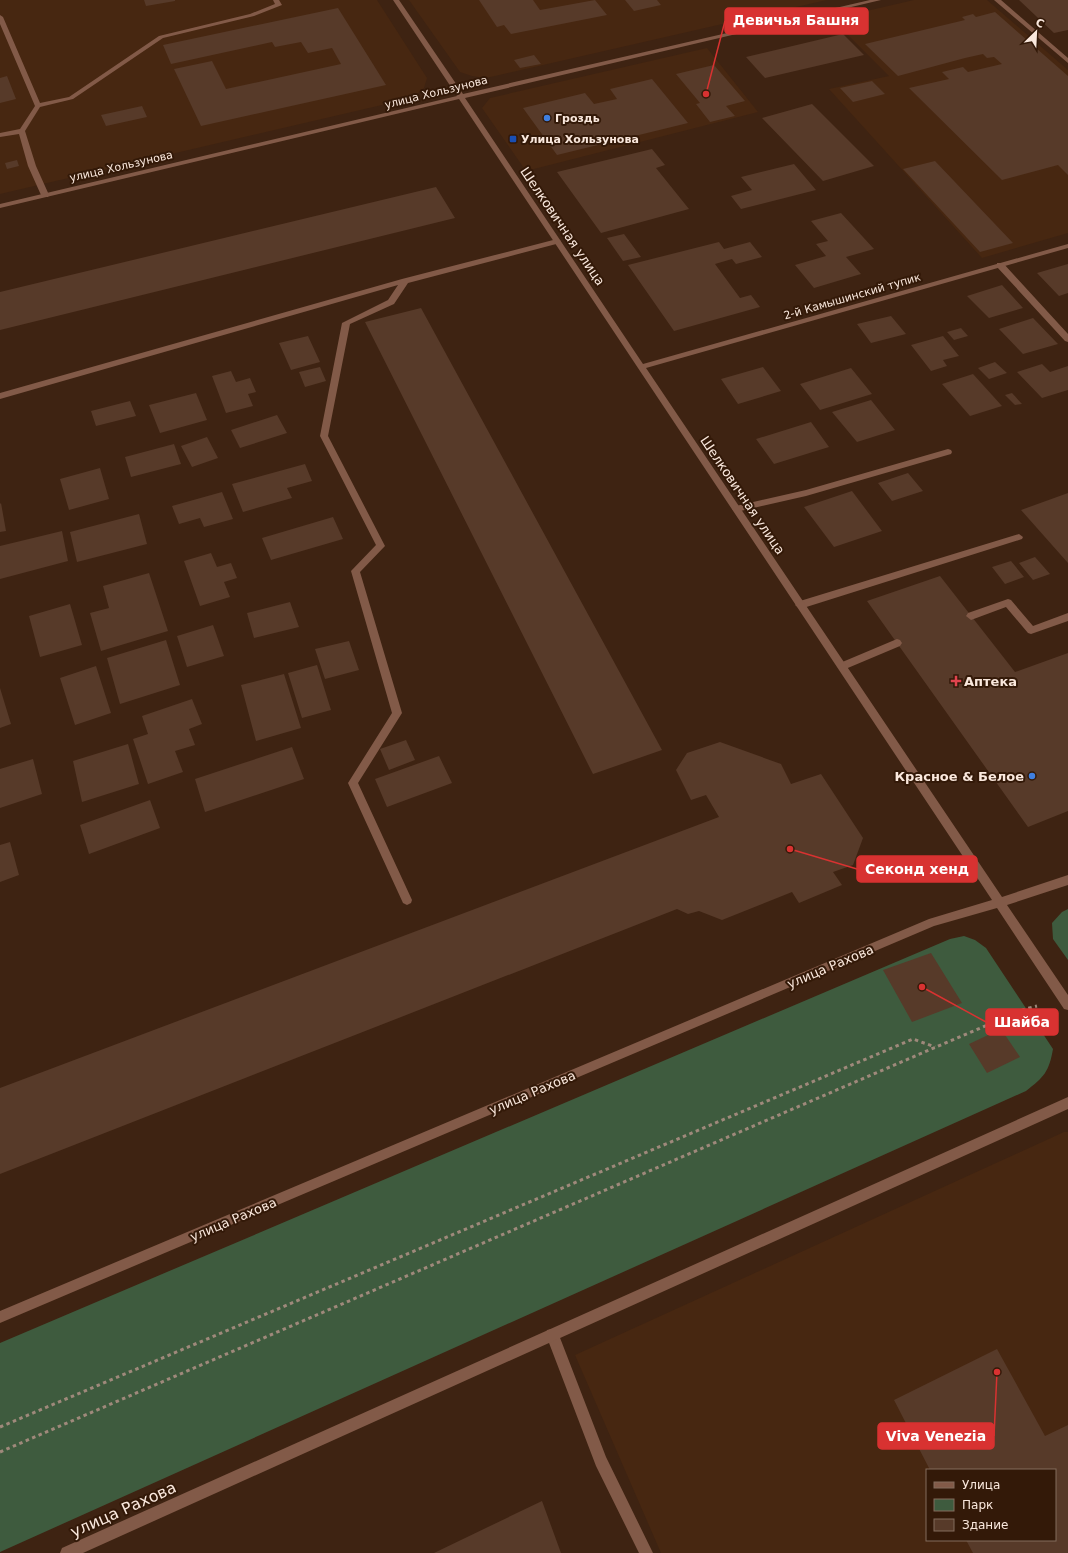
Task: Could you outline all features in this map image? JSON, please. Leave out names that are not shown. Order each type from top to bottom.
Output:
[{"type":"street","points":[[0,135],[22,130],[38,106],[71,98],[161,37],[252,15],[279,5],[276,0]]},
{"type":"street","name":"Шелковичная улица","points":[[396,0],[800,605],[843,666],[876,720],[1066,1002]]},
{"type":"street","name":"улица Хользунова","points":[[0,206],[412,109],[460,96],[878,0]]},
{"type":"street","points":[[997,0],[1068,61]]},
{"type":"street","points":[[0,17],[38,106]]},
{"type":"street","points":[[22,130],[32,166],[45,195]]},
{"type":"street","points":[[0,396],[405,281],[557,241]]},
{"type":"street","name":"2-й Камышинский тупик","points":[[641,367],[1068,246]]},
{"type":"street","points":[[1000,265],[1068,339]]},
{"type":"street","points":[[405,281],[390,302],[346,323],[324,436],[381,546],[355,571],[397,713],[353,783],[407,900]]},
{"type":"street","points":[[736,509],[806,493],[948,452]]},
{"type":"street","points":[[800,605],[1019,537]]},
{"type":"street","points":[[971,616],[1008,603],[1031,630],[1068,617]]},
{"type":"street","points":[[843,666],[897,643]]},
{"type":"street","name":"улица Рахова","points":[[0,1317],[933,922],[999,903],[1068,880]]},
{"type":"street","name":"улица Рахова","points":[[67,1553],[1068,1103]]},
{"type":"street","points":[[552,1335],[601,1461],[646,1553]]},
{"type":"path","points":[[0,1452],[1025,1009],[1066,1002]]},
{"type":"path","points":[[0,1427],[912,1039],[936,1047]]},
{"type":"shaded area","points":[[0,0],[377,0],[427,78],[424,88],[412,98],[0,194]]},
{"type":"shaded area","points":[[409,0],[827,0],[486,78],[460,72]]},
{"type":"shaded area","points":[[914,0],[987,0],[1068,70],[1068,233],[982,258],[829,89],[889,76],[832,19]]},
{"type":"shaded area","points":[[707,48],[758,112],[526,171],[482,108],[490,98]]},
{"type":"shaded area","points":[[1064,1132],[1068,1132],[1068,1553],[661,1553],[575,1355]]},
{"type":"green space","points":[[1068,909],[1068,960],[1053,939],[1052,923],[1062,912]]},
{"type":"green space","points":[[964,936],[975,940],[986,948],[1053,1049],[1050,1063],[1045,1073],[1026,1091],[0,1552],[0,1343],[950,939]]},
{"type":"building","points":[[144,0],[175,0],[175,1],[146,6]]},
{"type":"building","points":[[479,0],[533,0],[540,10],[595,0],[607,15],[511,34],[504,25],[497,27]]},
{"type":"building","points":[[625,0],[657,0],[661,5],[634,11]]},
{"type":"building","points":[[1019,0],[1068,0],[1068,30],[1054,33]]},
{"type":"building","points":[[338,8],[386,85],[201,126],[174,69],[212,61],[226,89],[341,64],[332,48],[308,53],[301,42],[275,47],[272,42],[171,64],[163,45]]},
{"type":"building","points":[[995,12],[1068,76],[1068,175],[1058,165],[1002,180],[909,88],[949,79],[942,72],[963,67],[968,72],[1002,64],[994,57],[987,58],[983,54],[898,76],[865,44],[965,20],[962,17],[973,14],[976,17]]},
{"type":"building","points":[[843,34],[864,55],[765,78],[746,57]]},
{"type":"building","points":[[534,55],[541,64],[520,68],[514,60]]},
{"type":"building","points":[[714,65],[745,101],[726,106],[735,116],[710,122],[696,104],[700,103],[676,74]]},
{"type":"building","points":[[7,76],[16,99],[0,103],[0,78]]},
{"type":"building","points":[[652,79],[688,123],[557,155],[523,108],[585,93],[594,104],[617,99],[610,89]]},
{"type":"building","points":[[872,81],[885,94],[853,102],[840,88]]},
{"type":"building","points":[[812,104],[874,166],[823,181],[762,118]]},
{"type":"building","points":[[142,106],[147,117],[106,126],[101,115]]},
{"type":"building","points":[[652,149],[665,165],[656,168],[689,209],[601,233],[557,172]]},
{"type":"building","points":[[17,160],[19,166],[7,169],[5,163]]},
{"type":"building","points":[[935,161],[1013,243],[980,252],[903,169]]},
{"type":"building","points":[[794,164],[816,190],[741,209],[731,196],[752,190],[741,177]]},
{"type":"building","points":[[436,187],[455,218],[0,330],[0,292]]},
{"type":"building","points":[[841,213],[874,249],[846,257],[861,274],[814,288],[795,265],[826,256],[816,244],[828,241],[811,221]]},
{"type":"building","points":[[624,234],[641,257],[623,261],[607,238]]},
{"type":"building","points":[[719,242],[724,249],[750,242],[762,257],[736,264],[732,259],[715,264],[740,298],[751,295],[760,307],[674,331],[628,265]]},
{"type":"building","points":[[1068,264],[1068,293],[1059,296],[1037,273]]},
{"type":"building","points":[[1002,285],[1023,308],[989,318],[967,296]]},
{"type":"building","points":[[421,308],[662,750],[593,774],[365,322]]},
{"type":"building","points":[[891,316],[906,334],[871,343],[857,324]]},
{"type":"building","points":[[1033,318],[1058,344],[1023,354],[999,329]]},
{"type":"building","points":[[961,328],[968,336],[954,340],[947,332]]},
{"type":"building","points":[[308,336],[320,362],[291,370],[279,343]]},
{"type":"building","points":[[943,336],[959,356],[943,360],[947,366],[931,371],[911,345]]},
{"type":"building","points":[[995,362],[1007,373],[989,379],[978,368]]},
{"type":"building","points":[[1042,364],[1050,372],[1068,366],[1068,390],[1042,398],[1017,372]]},
{"type":"building","points":[[320,367],[326,381],[305,387],[299,372]]},
{"type":"building","points":[[763,367],[781,391],[738,404],[721,379]]},
{"type":"building","points":[[851,368],[872,394],[820,410],[800,384]]},
{"type":"building","points":[[231,371],[236,382],[250,378],[256,392],[248,394],[253,406],[226,413],[212,376]]},
{"type":"building","points":[[973,374],[1002,406],[970,416],[942,384]]},
{"type":"building","points":[[196,393],[207,420],[160,433],[149,405]]},
{"type":"building","points":[[1012,393],[1022,404],[1015,405],[1005,395]]},
{"type":"building","points":[[871,400],[895,430],[857,442],[832,412]]},
{"type":"building","points":[[130,401],[136,416],[96,426],[91,411]]},
{"type":"building","points":[[277,415],[287,433],[240,448],[231,430]]},
{"type":"building","points":[[811,422],[829,447],[774,464],[756,439]]},
{"type":"building","points":[[207,437],[218,458],[192,467],[181,446]]},
{"type":"building","points":[[174,444],[181,464],[131,477],[125,457]]},
{"type":"building","points":[[305,464],[312,481],[287,488],[292,498],[243,512],[232,484]]},
{"type":"building","points":[[100,468],[109,499],[69,510],[60,479]]},
{"type":"building","points":[[908,473],[923,491],[892,501],[878,483]]},
{"type":"building","points":[[852,491],[882,531],[834,547],[804,507]]},
{"type":"building","points":[[222,492],[233,519],[204,527],[200,518],[179,524],[172,506]]},
{"type":"building","points":[[1068,493],[1068,563],[1021,510]]},
{"type":"building","points":[[1,503],[6,531],[0,532],[0,504]]},
{"type":"building","points":[[139,514],[147,544],[77,562],[70,532]]},
{"type":"building","points":[[333,517],[343,539],[271,560],[262,538]]},
{"type":"building","points":[[62,531],[68,561],[0,579],[0,546]]},
{"type":"building","points":[[211,553],[217,567],[231,563],[237,578],[224,582],[230,597],[200,606],[184,561]]},
{"type":"building","points":[[1035,557],[1050,574],[1033,580],[1019,563]]},
{"type":"building","points":[[1011,561],[1024,577],[1005,584],[992,567]]},
{"type":"building","points":[[149,573],[168,631],[101,651],[90,613],[109,608],[103,586]]},
{"type":"building","points":[[940,576],[1015,672],[1068,653],[1068,811],[1028,827],[867,601]]},
{"type":"building","points":[[290,602],[299,627],[254,638],[247,613]]},
{"type":"building","points":[[70,604],[82,645],[40,657],[29,616]]},
{"type":"building","points":[[213,625],[224,656],[187,667],[177,636]]},
{"type":"building","points":[[166,640],[180,685],[120,704],[107,658]]},
{"type":"building","points":[[349,641],[359,670],[325,679],[315,649]]},
{"type":"building","points":[[317,665],[331,710],[302,718],[288,673]]},
{"type":"building","points":[[96,666],[111,713],[75,725],[60,678]]},
{"type":"building","points":[[284,674],[301,728],[256,741],[241,685]]},
{"type":"building","points":[[0,688],[11,724],[0,728]]},
{"type":"building","points":[[192,699],[202,724],[189,729],[195,745],[175,751],[183,772],[148,784],[133,739],[148,734],[142,716]]},
{"type":"building","points":[[406,740],[415,760],[389,770],[380,749]]},
{"type":"building","points":[[720,742],[781,764],[791,784],[821,774],[863,838],[853,865],[833,872],[842,885],[799,903],[792,892],[722,920],[699,911],[688,914],[677,909],[0,1174],[0,1088],[719,817],[706,795],[691,800],[676,770],[687,753]]},
{"type":"building","points":[[128,744],[139,784],[82,802],[73,761]]},
{"type":"building","points":[[292,747],[304,779],[205,812],[195,779]]},
{"type":"building","points":[[439,756],[452,783],[387,807],[375,779]]},
{"type":"building","points":[[33,759],[42,794],[0,808],[0,769]]},
{"type":"building","points":[[150,800],[160,828],[89,854],[80,825]]},
{"type":"building","points":[[10,842],[19,875],[0,882],[0,845]]},
{"type":"building","points":[[931,953],[962,1003],[912,1022],[883,970]]},
{"type":"building","points":[[1001,1029],[1020,1057],[987,1073],[969,1044]]},
{"type":"building","points":[[997,1349],[1045,1436],[1068,1425],[1068,1553],[973,1553],[967,1541],[1056,1541],[1056,1469],[929,1469],[894,1400]]},
{"type":"building","points":[[542,1501],[561,1553],[434,1553]]},
{"type":"place","name":"Девичья Башня","points":[[706,94]]},
{"type":"place","name":"Гроздь","points":[[547,118]]},
{"type":"place","name":"Улица Хользунова","points":[[513,139]]},
{"type":"place","name":"Аптека","points":[[956,681]]},
{"type":"place","name":"Красное & Белое","points":[[1032,776]]},
{"type":"place","name":"Секонд хенд","points":[[790,849]]},
{"type":"place","name":"Шайба","points":[[922,987]]},
{"type":"place","name":"Viva Venezia","points":[[997,1372]]}]
